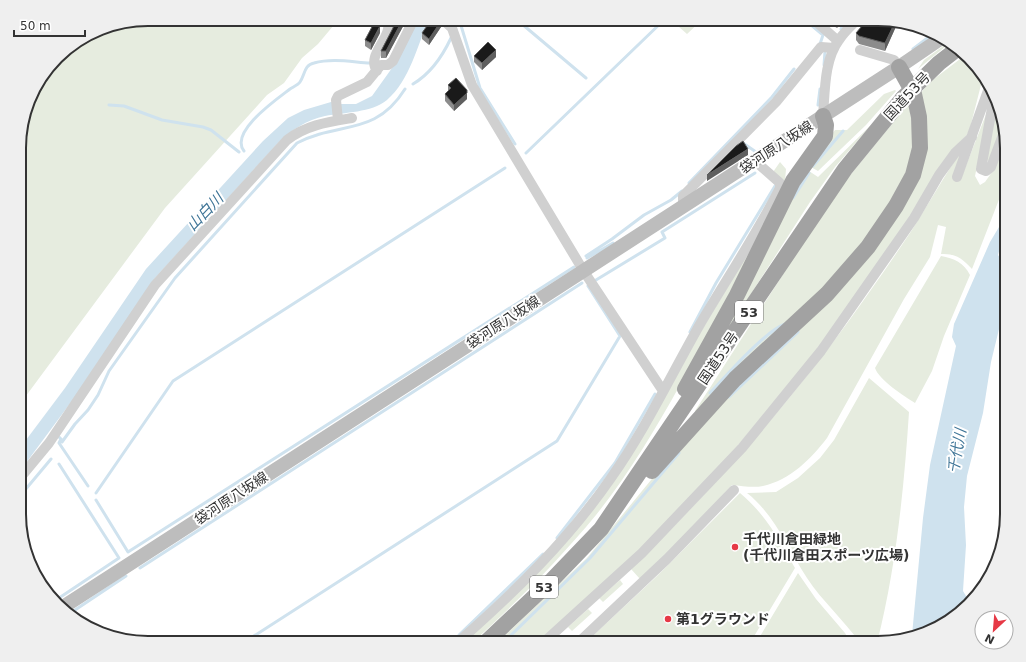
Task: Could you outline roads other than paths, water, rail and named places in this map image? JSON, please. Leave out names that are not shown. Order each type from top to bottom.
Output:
[{"type":"highway","name":"国道53号","points":[[492,636],[552,580],[601,529],[845,169],[903,98],[938,63],[953,52]]},
{"type":"highway","points":[[601,529],[736,379],[828,294],[868,247],[896,206],[913,175],[920,148],[919,117],[914,94],[899,68]]},
{"type":"highway","points":[[634,482],[737,295],[793,181],[825,136],[826,125],[823,116]]},
{"type":"main road","name":"袋河原八坂線","points":[[67,605],[583,270],[899,68],[937,42]]},
{"type":"street","points":[[377,71],[374,67],[374,61],[388,29],[388,26]]},
{"type":"street","points":[[338,120],[336,100],[338,96],[366,82],[381,65],[393,62],[411,26]]},
{"type":"street","points":[[450,26],[452,28],[472,85],[583,270],[663,391]]},
{"type":"street","points":[[819,26],[836,44]]},
{"type":"street","points":[[823,116],[826,82],[836,44],[852,26]]},
{"type":"street","points":[[683,207],[683,196],[776,102],[821,47],[836,44]]},
{"type":"street","points":[[860,50],[894,60],[899,68]]},
{"type":"street","points":[[958,177],[987,93]]},
{"type":"street","points":[[993,105],[981,169],[986,170],[990,167],[1000,142]]},
{"type":"street","points":[[26,471],[49,443],[155,285],[287,140],[295,133],[314,124],[352,118]]},
{"type":"street","points":[[551,636],[642,554],[742,448],[821,350],[914,218],[939,175],[955,153],[972,138]]},
{"type":"street","points":[[465,636],[503,602],[538,567],[580,519],[611,478],[628,452],[780,188],[780,183],[755,161]]},
{"type":"street","points":[[585,636],[667,559],[734,490]]},
{"type":"water","name":"山白川","points":[[414,26],[426,26],[402,83],[387,100],[366,110],[325,116],[312,120],[288,134],[278,143],[155,278],[80,390],[26,463],[26,440],[65,388],[146,269],[263,141],[288,118],[304,110],[331,102],[339,104],[356,104],[372,96],[397,61]]},
{"type":"water","name":"千代川","points":[[1000,225],[1000,248],[998,255],[1000,258],[1000,325],[991,362],[983,413],[967,476],[964,507],[966,545],[963,591],[967,597],[958,606],[939,620],[912,631],[923,518],[930,465],[956,346],[952,337],[954,324],[990,242]]},
{"type":"waterway","points":[[461,26],[480,88],[515,144]]},
{"type":"waterway","points":[[524,26],[586,78]]},
{"type":"waterway","points":[[526,153],[658,26]]},
{"type":"waterway","points":[[812,26],[823,35],[820,44]]},
{"type":"waterway","points":[[913,49],[928,37]]},
{"type":"waterway","points":[[413,84],[425,75],[435,64],[451,38]]},
{"type":"waterway","points":[[824,65],[825,51]]},
{"type":"waterway","points":[[244,151],[241,143],[243,135],[249,126],[266,108],[299,83],[308,66],[321,62],[335,61],[370,63]]},
{"type":"waterway","points":[[689,183],[772,97],[794,69]]},
{"type":"waterway","points":[[62,442],[75,424],[88,410],[98,395],[109,371],[175,278],[297,143],[312,136],[356,126],[369,121],[381,115],[393,104],[405,89]]},
{"type":"waterway","points":[[818,105],[820,89]]},
{"type":"waterway","points":[[109,105],[124,106],[162,120],[203,127],[211,130],[239,152]]},
{"type":"waterway","points":[[813,166],[843,131]]},
{"type":"waterway","points":[[743,143],[756,152]]},
{"type":"waterway","points":[[96,493],[173,381],[505,168]]},
{"type":"waterway","points":[[596,280],[665,238],[662,232],[755,173]]},
{"type":"waterway","points":[[793,198],[809,173]]},
{"type":"waterway","points":[[690,332],[716,283],[775,186]]},
{"type":"waterway","points":[[586,256],[644,215],[671,200],[682,191]]},
{"type":"waterway","points":[[587,258],[613,243]]},
{"type":"waterway","points":[[96,500],[128,552],[574,267]]},
{"type":"waterway","points":[[140,568],[582,283]]},
{"type":"waterway","points":[[254,636],[557,441],[620,336],[588,286]]},
{"type":"waterway","points":[[710,393],[757,345],[776,329],[785,324]]},
{"type":"waterway","points":[[729,397],[798,332]]},
{"type":"waterway","points":[[557,538],[615,463],[655,394]]},
{"type":"waterway","points":[[59,437],[61,439],[59,443],[88,486]]},
{"type":"waterway","points":[[510,636],[590,558],[679,453]]},
{"type":"waterway","points":[[26,489],[51,459]]},
{"type":"waterway","points":[[59,464],[119,558],[60,598]]},
{"type":"waterway","points":[[459,635],[543,554]]},
{"type":"waterway","points":[[74,611],[126,576]]},
{"type":"place","name":"千代川倉田緑地 (千代川倉田スポーツ広場)","points":[[735,547]]},
{"type":"place","name":"第1グラウンド","points":[[668,619]]}]
